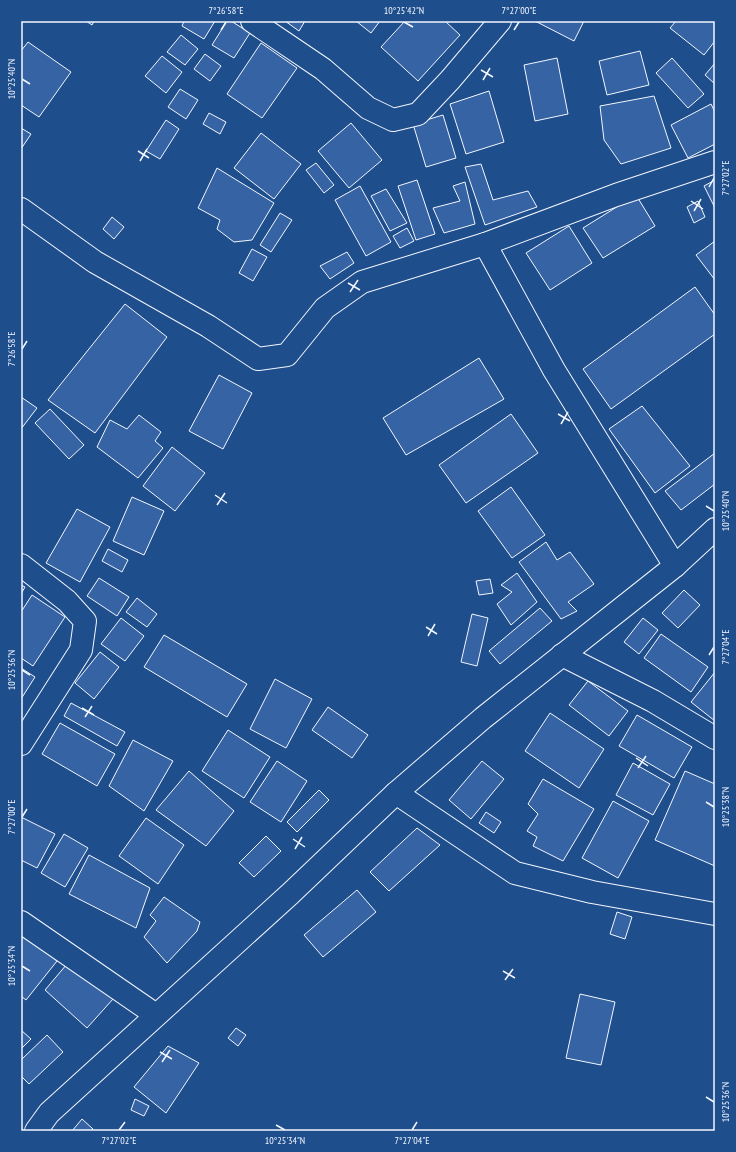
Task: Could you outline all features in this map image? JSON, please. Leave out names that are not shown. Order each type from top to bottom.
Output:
[{"type":"street","points":[[252,21],[323,69],[368,108],[393,120],[418,114],[450,80],[500,21]]},
{"type":"street","points":[[21,209],[95,262],[208,326],[258,359],[287,355],[325,308],[362,282],[485,244],[616,194],[715,162]]},
{"type":"street","points":[[485,244],[554,370],[675,566]]},
{"type":"street","points":[[36,1131],[49,1113],[290,894],[396,793],[483,718],[675,566],[715,529]]},
{"type":"street","points":[[21,566],[67,601],[85,621],[80,650],[21,744]]},
{"type":"street","points":[[562,655],[653,701],[715,738]]},
{"type":"street","points":[[396,793],[515,873],[592,892],[713,908]]},
{"type":"street","points":[[21,922],[156,1015]]},
{"type":"building","points":[[86,21],[94,21],[92,25]]},
{"type":"building","points":[[184,21],[215,21],[204,39],[182,26]]},
{"type":"building","points":[[227,21],[231,21],[250,33],[234,58],[212,45]]},
{"type":"building","points":[[285,21],[305,21],[299,31]]},
{"type":"building","points":[[356,21],[380,21],[371,33]]},
{"type":"building","points":[[405,21],[445,21],[460,35],[418,81],[381,47]]},
{"type":"building","points":[[535,21],[584,21],[574,41]]},
{"type":"building","points":[[676,21],[715,21],[715,41],[704,55],[670,28]]},
{"type":"building","points":[[181,35],[198,49],[185,65],[167,52]]},
{"type":"building","points":[[28,42],[71,72],[39,117],[21,105],[21,51]]},
{"type":"building","points":[[261,43],[297,68],[262,118],[227,94]]},
{"type":"building","points":[[640,51],[649,85],[607,95],[599,61]]},
{"type":"building","points":[[205,54],[221,66],[210,81],[194,69]]},
{"type":"building","points":[[162,56],[182,72],[166,93],[145,76]]},
{"type":"building","points":[[557,58],[568,114],[535,121],[524,65]]},
{"type":"building","points":[[672,58],[704,94],[688,108],[656,73]]},
{"type":"building","points":[[715,63],[715,84],[705,75]]},
{"type":"building","points":[[180,89],[198,100],[186,119],[168,107]]},
{"type":"building","points":[[489,91],[504,142],[466,154],[450,104]]},
{"type":"building","points":[[654,96],[671,148],[621,164],[604,140],[600,106]]},
{"type":"building","points":[[711,104],[715,112],[715,144],[688,158],[671,125]]},
{"type":"building","points":[[209,113],[226,122],[220,134],[203,124]]},
{"type":"building","points":[[443,115],[456,158],[426,167],[413,124]]},
{"type":"building","points":[[166,120],[179,129],[160,159],[146,151]]},
{"type":"building","points":[[351,123],[382,160],[349,188],[318,151]]},
{"type":"building","points":[[21,128],[31,134],[21,149]]},
{"type":"building","points":[[261,133],[301,164],[274,199],[234,168]]},
{"type":"building","points":[[316,163],[334,185],[324,193],[306,170]]},
{"type":"building","points":[[481,164],[493,200],[528,191],[537,207],[485,225],[465,167]]},
{"type":"building","points":[[217,168],[274,203],[252,240],[234,242],[217,229],[220,220],[198,208]]},
{"type":"building","points":[[417,180],[435,234],[416,240],[398,186]]},
{"type":"building","points":[[715,180],[715,208],[704,186]]},
{"type":"building","points":[[465,182],[475,224],[444,233],[433,208],[460,201],[453,186]]},
{"type":"building","points":[[360,186],[391,242],[366,256],[335,200]]},
{"type":"building","points":[[386,189],[407,223],[390,231],[371,196]]},
{"type":"building","points":[[636,195],[655,226],[603,258],[583,228]]},
{"type":"building","points":[[698,201],[705,217],[694,223],[687,207]]},
{"type":"building","points":[[280,213],[292,220],[271,252],[260,245]]},
{"type":"building","points":[[112,217],[124,227],[114,239],[103,229]]},
{"type":"building","points":[[569,226],[592,263],[550,290],[526,253]]},
{"type":"building","points":[[407,228],[414,241],[400,248],[393,236]]},
{"type":"building","points":[[715,241],[715,280],[696,255]]},
{"type":"building","points":[[252,249],[267,257],[253,281],[239,273]]},
{"type":"building","points":[[347,252],[354,263],[330,279],[320,266]]},
{"type":"building","points":[[695,287],[715,315],[715,334],[611,409],[583,369]]},
{"type":"building","points":[[125,304],[167,337],[95,433],[48,400]]},
{"type":"building","points":[[479,358],[504,399],[406,455],[383,418]]},
{"type":"building","points":[[219,375],[252,393],[223,449],[189,431]]},
{"type":"building","points":[[21,397],[37,408],[21,429]]},
{"type":"building","points":[[642,406],[690,466],[655,493],[609,429]]},
{"type":"building","points":[[50,409],[84,445],[69,459],[35,423]]},
{"type":"building","points":[[511,414],[538,453],[466,503],[439,465]]},
{"type":"building","points":[[139,415],[161,432],[155,441],[163,448],[138,478],[97,447],[110,420],[127,429]]},
{"type":"building","points":[[172,447],[205,473],[175,511],[143,486]]},
{"type":"building","points":[[715,453],[715,484],[681,510],[665,491]]},
{"type":"building","points":[[511,487],[545,535],[512,558],[478,511]]},
{"type":"building","points":[[132,497],[164,511],[144,555],[113,541]]},
{"type":"building","points":[[77,509],[110,527],[80,582],[46,563]]},
{"type":"building","points":[[546,542],[557,560],[570,552],[594,584],[568,602],[577,611],[561,619],[519,562]]},
{"type":"building","points":[[108,549],[128,560],[122,572],[102,561]]},
{"type":"building","points":[[517,573],[537,602],[511,625],[497,604],[512,592],[501,585]]},
{"type":"building","points":[[99,578],[129,597],[117,616],[87,596]]},
{"type":"building","points":[[490,579],[493,593],[479,595],[476,581]]},
{"type":"building","points":[[21,585],[25,587],[21,594]]},
{"type":"building","points":[[684,590],[700,605],[678,628],[662,613]]},
{"type":"building","points":[[32,595],[65,617],[33,666],[21,658],[21,612]]},
{"type":"building","points":[[137,598],[157,614],[147,627],[126,612]]},
{"type":"building","points":[[540,608],[552,621],[500,664],[489,651]]},
{"type":"building","points":[[472,614],[488,618],[477,666],[461,662]]},
{"type":"building","points":[[121,618],[144,636],[125,661],[101,644]]},
{"type":"building","points":[[643,618],[658,630],[639,654],[624,642]]},
{"type":"building","points":[[661,634],[708,667],[691,692],[644,658]]},
{"type":"building","points":[[164,635],[247,684],[227,717],[144,667]]},
{"type":"building","points":[[100,652],[119,667],[94,699],[75,683]]},
{"type":"building","points":[[21,668],[35,677],[21,699]]},
{"type":"building","points":[[715,672],[715,721],[691,702]]},
{"type":"building","points":[[275,679],[312,699],[286,748],[250,729]]},
{"type":"building","points":[[588,681],[628,711],[609,736],[569,705]]},
{"type":"building","points":[[71,703],[125,732],[117,746],[64,716]]},
{"type":"building","points":[[328,707],[368,735],[352,758],[312,730]]},
{"type":"building","points":[[550,713],[604,749],[579,788],[525,751]]},
{"type":"building","points":[[637,715],[692,747],[674,778],[619,746]]},
{"type":"building","points":[[60,723],[115,754],[97,786],[42,754]]},
{"type":"building","points":[[228,730],[270,757],[244,798],[202,771]]},
{"type":"building","points":[[133,740],[173,761],[144,811],[109,786]]},
{"type":"building","points":[[277,761],[307,781],[281,822],[250,802]]},
{"type":"building","points":[[482,761],[504,779],[471,819],[449,800]]},
{"type":"building","points":[[633,763],[670,784],[653,815],[616,795]]},
{"type":"building","points":[[189,771],[234,811],[206,846],[156,810]]},
{"type":"building","points":[[685,771],[715,784],[715,866],[655,840]]},
{"type":"building","points":[[543,779],[594,809],[563,861],[533,846],[537,837],[527,831],[538,814],[528,804]]},
{"type":"building","points":[[319,790],[329,800],[297,832],[287,822]]},
{"type":"building","points":[[613,801],[649,821],[618,878],[582,858]]},
{"type":"building","points":[[486,812],[501,822],[494,833],[479,823]]},
{"type":"building","points":[[21,817],[55,834],[37,868],[21,860]]},
{"type":"building","points":[[146,818],[184,845],[158,884],[119,856]]},
{"type":"building","points":[[417,828],[440,845],[389,891],[370,872]]},
{"type":"building","points":[[64,834],[88,848],[65,887],[41,873]]},
{"type":"building","points":[[266,836],[281,851],[254,877],[239,863]]},
{"type":"building","points":[[89,855],[150,888],[136,928],[69,894]]},
{"type":"building","points":[[357,890],[376,912],[323,957],[304,935]]},
{"type":"building","points":[[164,897],[200,922],[197,931],[167,963],[144,937],[156,921],[150,915]]},
{"type":"building","points":[[617,912],[632,917],[625,939],[610,934]]},
{"type":"building","points":[[21,932],[57,961],[26,1000],[21,996]]},
{"type":"building","points":[[67,964],[113,999],[87,1028],[45,990]]},
{"type":"building","points":[[580,994],[615,1002],[601,1065],[566,1058]]},
{"type":"building","points":[[236,1028],[246,1035],[238,1046],[228,1038]]},
{"type":"building","points":[[21,1030],[31,1039],[21,1049]]},
{"type":"building","points":[[47,1035],[63,1052],[29,1084],[21,1076],[21,1060]]},
{"type":"building","points":[[168,1046],[199,1063],[166,1113],[134,1087]]},
{"type":"building","points":[[135,1099],[149,1106],[144,1116],[131,1110]]},
{"type":"building","points":[[82,1119],[93,1129],[91,1131],[72,1131]]}]
